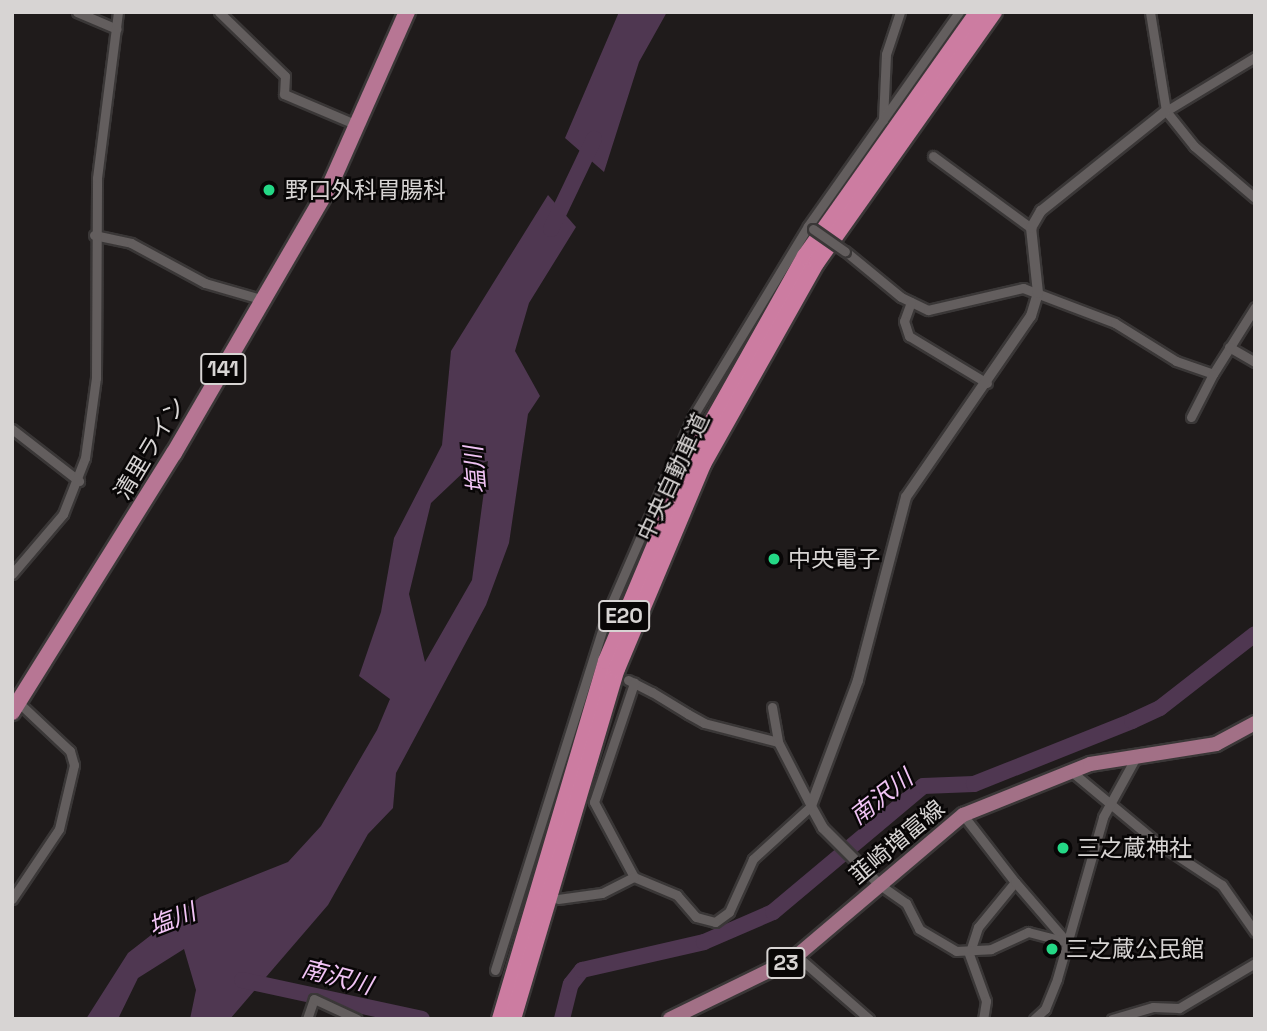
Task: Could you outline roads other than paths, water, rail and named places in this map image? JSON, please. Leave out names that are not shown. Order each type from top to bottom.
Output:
[{"type":"highway","name":"清里ライン","points":[[16,707],[264,300],[358,125],[407,12]]},
{"type":"highway","name":"中央自動車道","points":[[513,1019],[531,935],[607,661],[691,459],[805,256],[978,12]]},
{"type":"highway","name":"中央自動車道","points":[[500,1019],[531,935],[617,669],[703,464],[817,262],[994,12]]},
{"type":"main road","name":"韮崎増富線","points":[[670,1017],[759,981],[797,956],[963,816],[1072,772],[1139,752],[1216,744],[1255,723]]},
{"type":"street","points":[[77,12],[117,29]]},
{"type":"street","points":[[12,574],[55,527],[79,481],[96,378],[94,235],[118,12]]},
{"type":"street","points":[[883,122],[886,54],[900,12]]},
{"type":"street","points":[[495,970],[607,614],[693,416],[811,228],[960,12]]},
{"type":"street","points":[[1150,12],[1166,111],[1194,146],[1255,198]]},
{"type":"street","points":[[220,13],[285,76],[284,94],[358,125]]},
{"type":"street","points":[[1031,228],[1081,173],[1166,111],[1255,57]]},
{"type":"street","points":[[778,743],[704,723],[631,681],[594,802],[634,877],[677,895],[696,917],[715,922],[729,912],[753,859],[811,806],[858,680],[906,497],[1031,316],[1038,292],[1031,228],[989,192],[933,156]]},
{"type":"street","points":[[811,228],[911,302],[928,310],[996,290],[1038,292],[1213,374]]},
{"type":"street","points":[[94,235],[131,243],[205,283],[264,300]]},
{"type":"street","points":[[911,302],[904,321],[909,336],[986,383]]},
{"type":"street","points":[[1191,417],[1213,374],[1255,307]]},
{"type":"street","points":[[1229,347],[1255,362]]},
{"type":"street","points":[[12,429],[79,481]]},
{"type":"street","points":[[12,899],[60,829],[74,765],[70,751],[16,707]]},
{"type":"street","points":[[772,707],[778,743],[823,828],[880,885],[906,903],[919,929],[969,954],[1028,932],[1067,942]]},
{"type":"street","points":[[1041,1017],[1110,800],[1139,752]]},
{"type":"street","points":[[1072,772],[1110,800],[1155,841],[1222,884],[1255,932]]},
{"type":"street","points":[[963,816],[1067,942]]},
{"type":"street","points":[[558,899],[602,893],[634,877]]},
{"type":"street","points":[[983,1019],[986,1000],[969,954],[978,928],[1015,882]]},
{"type":"street","points":[[797,956],[869,1019]]},
{"type":"street","points":[[1112,1019],[1173,1008],[1255,963]]},
{"type":"street","points":[[307,1019],[314,999],[357,1019]]},
{"type":"street","points":[[1173,1008],[1178,1019]]},
{"type":"water","points":[[619,12],[667,12],[639,62],[604,172],[565,138]]},
{"type":"water","points":[[548,195],[576,227],[529,303],[515,351],[540,396],[528,414],[509,543],[486,605],[396,773],[393,808],[368,834],[328,905],[230,1019],[190,1019],[196,990],[184,949],[138,978],[118,1019],[86,1019],[128,953],[200,897],[288,862],[321,826],[377,730],[390,699],[359,676],[381,612],[394,538],[442,445],[451,351]],"holes":[[[488,461],[472,580],[425,662],[409,594],[431,503],[468,468]]]},
{"type":"waterway","name":"塩川","points":[[551,229],[594,139]]},
{"type":"waterway","name":"南沢川","points":[[562,1019],[571,984],[582,970],[704,942],[773,912],[923,786],[974,784],[1132,721],[1160,708],[1255,634]]},
{"type":"waterway","name":"南沢川","points":[[242,980],[422,1019]]},
{"type":"place","name":"野口外科胃腸科","points":[[269,190]]},
{"type":"place","name":"中央電子","points":[[774,559]]},
{"type":"place","name":"三之蔵神社","points":[[1063,848]]},
{"type":"place","name":"三之蔵公民館","points":[[1052,949]]}]
